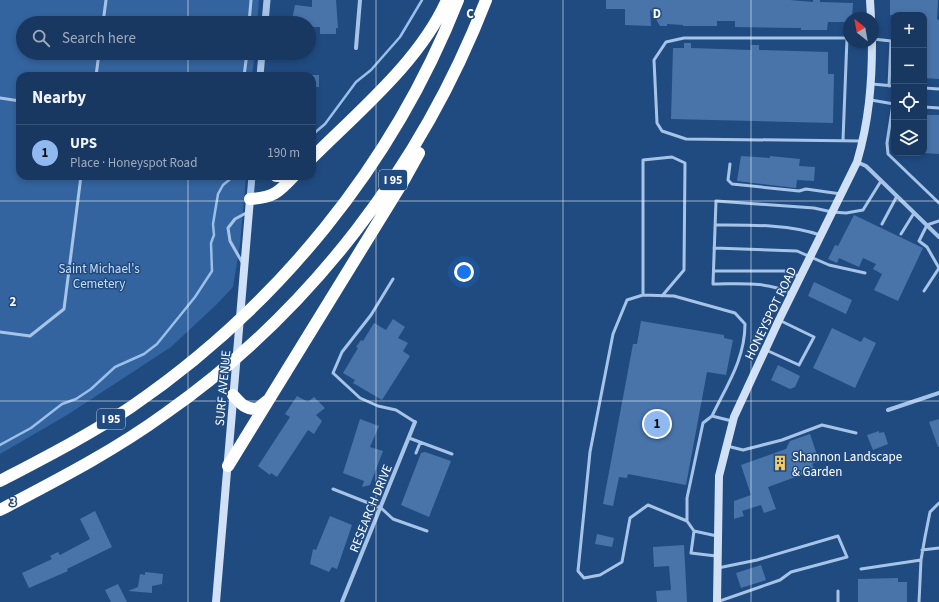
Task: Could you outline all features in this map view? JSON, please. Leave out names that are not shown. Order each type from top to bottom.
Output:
[{"type":"highway","points":[[316,154],[409,59],[429,32],[447,0]]},
{"type":"highway","name":"I 95","points":[[0,481],[76,441],[130,408],[180,371],[213,344],[265,296],[327,227],[382,149],[425,74],[458,0]]},
{"type":"highway","name":"I 95","points":[[0,510],[116,447],[167,413],[210,380],[262,335],[323,271],[370,213],[410,152],[454,74],[486,0]]},
{"type":"highway","points":[[228,466],[404,180],[418,154],[454,74]]},
{"type":"highway","points":[[250,205],[262,198],[276,194],[290,180]]},
{"type":"highway","points":[[233,395],[242,405],[249,409],[257,409],[270,399]]},
{"type":"main road","points":[[870,0],[871,12]]},
{"type":"main road","name":"HONEYSPOT ROAD","points":[[717,602],[719,476],[733,421],[779,320],[857,162],[863,141],[871,100],[872,48]]},
{"type":"main road","name":"SURF AVENUE","points":[[216,602],[250,205]]},
{"type":"street","points":[[266,16],[267,0]]},
{"type":"street","points":[[356,48],[360,0]]},
{"type":"street","points":[[260,72],[261,60]]},
{"type":"street","points":[[857,162],[866,166],[939,237]]},
{"type":"street","name":"SURF AVENUE","points":[[250,205],[252,180]]},
{"type":"street","points":[[888,410],[939,393]]},
{"type":"street","name":"RESEARCH DRIVE","points":[[342,602],[415,422]]},
{"type":"lane","points":[[104,16],[106,0]]},
{"type":"lane","points":[[250,16],[251,0]]},
{"type":"lane","points":[[843,38],[684,38],[666,42],[654,60],[657,123],[662,132],[686,139],[863,141]]},
{"type":"lane","points":[[872,84],[889,86],[891,41],[879,40]]},
{"type":"lane","points":[[843,140],[848,48]]},
{"type":"lane","points":[[97,72],[98,60]]},
{"type":"lane","points":[[245,72],[246,60]]},
{"type":"lane","points":[[927,88],[939,89]]},
{"type":"lane","points":[[0,98],[16,100]]},
{"type":"lane","points":[[871,100],[891,104]]},
{"type":"lane","points":[[927,107],[939,108]]},
{"type":"lane","points":[[891,116],[888,133],[888,154],[939,204]]},
{"type":"lane","points":[[643,295],[643,160],[672,157],[685,163],[684,270],[662,296]]},
{"type":"lane","points":[[730,164],[728,180],[732,184],[799,191],[806,189],[841,194]]},
{"type":"lane","points":[[0,332],[30,336],[64,309],[80,180]]},
{"type":"lane","points":[[792,294],[779,287],[764,284],[713,284],[716,201],[814,208],[846,213],[864,210],[881,181]]},
{"type":"lane","points":[[882,224],[897,196]]},
{"type":"lane","points":[[244,266],[230,241],[228,228],[250,205]]},
{"type":"lane","points":[[901,234],[914,213]]},
{"type":"lane","points":[[924,291],[938,268],[927,247],[919,241],[927,225],[939,221]]},
{"type":"lane","points":[[715,225],[803,229],[820,236]]},
{"type":"lane","points":[[714,248],[797,251],[811,255],[829,265],[866,273]]},
{"type":"lane","points":[[714,271],[784,271],[801,276]]},
{"type":"lane","points":[[392,279],[371,315],[342,352],[333,373],[360,398],[378,406],[396,410],[415,422]]},
{"type":"lane","points":[[688,521],[648,505],[630,518],[622,562],[600,575],[584,578],[578,571],[590,452],[613,334],[627,300],[643,295],[674,296],[735,313],[745,324],[745,338],[741,358],[712,416],[704,423],[687,498],[688,521],[694,531],[691,553],[718,556]]},
{"type":"lane","points":[[766,350],[799,365],[814,337],[779,320]]},
{"type":"lane","points":[[712,416],[733,421]]},
{"type":"lane","points":[[727,446],[742,450],[782,440],[822,425],[856,433]]},
{"type":"lane","points":[[409,438],[452,454]]},
{"type":"lane","points":[[416,453],[420,442]]},
{"type":"lane","points":[[333,489],[381,508],[393,519],[427,531]]},
{"type":"lane","points":[[919,602],[920,560],[922,550],[930,512],[939,503]]},
{"type":"lane","points":[[694,531],[718,536]]},
{"type":"lane","points":[[717,602],[780,580],[791,572],[847,557],[838,536],[757,560],[718,568]]},
{"type":"lane","points":[[922,550],[939,548]]},
{"type":"lane","points":[[861,569],[920,560]]},
{"type":"lane","points":[[838,591],[838,602]]},
{"type":"green space","name":"Saint Michael's Cemetery","points":[[0,0],[259,0],[258,16],[16,16],[16,60],[254,60],[253,72],[16,72],[16,180],[246,180],[240,244],[233,287],[171,347],[67,415],[0,454]]},
{"type":"building","points":[[312,0],[336,0],[338,28],[336,28],[336,34],[320,34],[320,27],[316,27],[316,16],[293,16],[295,5],[312,7]]},
{"type":"building","points":[[606,0],[790,0],[813,2],[813,0],[820,0],[820,2],[853,3],[852,12],[843,12],[843,22],[828,22],[827,30],[735,27],[735,21],[717,21],[717,26],[683,26],[667,24],[667,26],[660,26],[650,9],[651,26],[625,25],[625,9],[606,9]]},
{"type":"building","points":[[890,0],[938,0],[937,19],[939,20],[939,79],[927,78],[927,12],[891,12],[890,15]]},
{"type":"building","points":[[684,43],[691,43],[691,48],[751,50],[751,45],[759,45],[759,50],[828,52],[828,74],[834,74],[833,123],[671,119],[673,48],[684,48]]},
{"type":"building","points":[[316,75],[319,75],[319,87],[316,87]]},
{"type":"building","points":[[927,115],[939,115],[939,154],[927,153]]},
{"type":"building","points":[[741,156],[770,158],[770,156],[800,159],[799,166],[815,167],[814,181],[797,180],[796,188],[737,181]]},
{"type":"building","points":[[854,215],[923,248],[898,301],[874,290],[882,274],[873,269],[876,264],[863,258],[859,267],[839,258],[837,263],[828,259],[835,245],[838,246]]},
{"type":"building","points":[[814,282],[852,300],[846,314],[808,296]]},
{"type":"building","points":[[393,319],[405,327],[398,338],[408,343],[403,351],[410,356],[382,400],[353,383],[355,380],[343,373],[358,348],[356,347],[361,340],[363,341],[374,323],[386,330]]},
{"type":"building","points":[[641,321],[724,335],[724,338],[733,340],[726,375],[707,372],[686,485],[628,474],[627,478],[619,477],[613,506],[603,504],[633,344],[637,344]]},
{"type":"building","points":[[832,328],[861,342],[864,337],[876,343],[855,388],[813,368]]},
{"type":"building","points":[[778,365],[800,376],[795,387],[790,389],[771,380]]},
{"type":"building","points":[[297,396],[308,402],[314,397],[325,408],[316,415],[322,421],[314,434],[308,430],[277,477],[271,473],[270,475],[258,466],[290,417],[285,414]]},
{"type":"building","points":[[360,419],[379,426],[370,447],[383,451],[370,485],[362,487],[364,481],[343,473]]},
{"type":"building","points":[[939,419],[939,447],[938,447],[929,422]]},
{"type":"building","points":[[879,431],[879,433],[884,432],[888,444],[873,450],[867,435]]},
{"type":"building","name":"Shannon Landscape & Garden","points":[[810,434],[819,461],[812,464],[815,470],[768,487],[776,509],[764,513],[761,505],[742,511],[744,516],[734,519],[734,501],[751,495],[741,465],[786,449],[790,441]]},
{"type":"building","points":[[425,452],[451,461],[429,517],[401,505],[421,453]]},
{"type":"building","points":[[95,511],[112,547],[67,569],[68,571],[29,588],[22,573],[52,559],[50,556],[58,552],[60,555],[90,539],[80,519]]},
{"type":"building","points":[[330,516],[352,525],[337,569],[332,567],[329,572],[310,564],[313,549],[316,550]]},
{"type":"building","points":[[597,534],[614,538],[612,547],[595,544]]},
{"type":"building","points":[[684,545],[687,602],[657,602],[656,591],[671,590],[669,566],[654,567],[653,547]]},
{"type":"building","points":[[761,565],[766,580],[741,588],[736,573]]},
{"type":"building","points":[[145,572],[163,574],[162,584],[152,586],[152,593],[128,591],[138,587],[140,574],[145,575]]},
{"type":"building","points":[[898,578],[898,582],[907,582],[907,602],[858,602],[858,579]]},
{"type":"building","points":[[118,584],[127,602],[111,602],[105,590]]},
{"type":"waterway","points":[[316,132],[325,124],[356,82],[371,70],[400,37],[422,0]]},
{"type":"waterway","points":[[0,445],[31,428],[62,404],[76,399],[91,389],[115,367],[144,354],[157,344],[195,297],[212,271],[211,243],[214,235],[213,224],[218,194],[223,185],[229,180]]},
{"type":"place","name":"UPS","points":[[657,424]]},
{"type":"place","name":"Shannon Landscape & Garden","points":[[780,463]]}]
